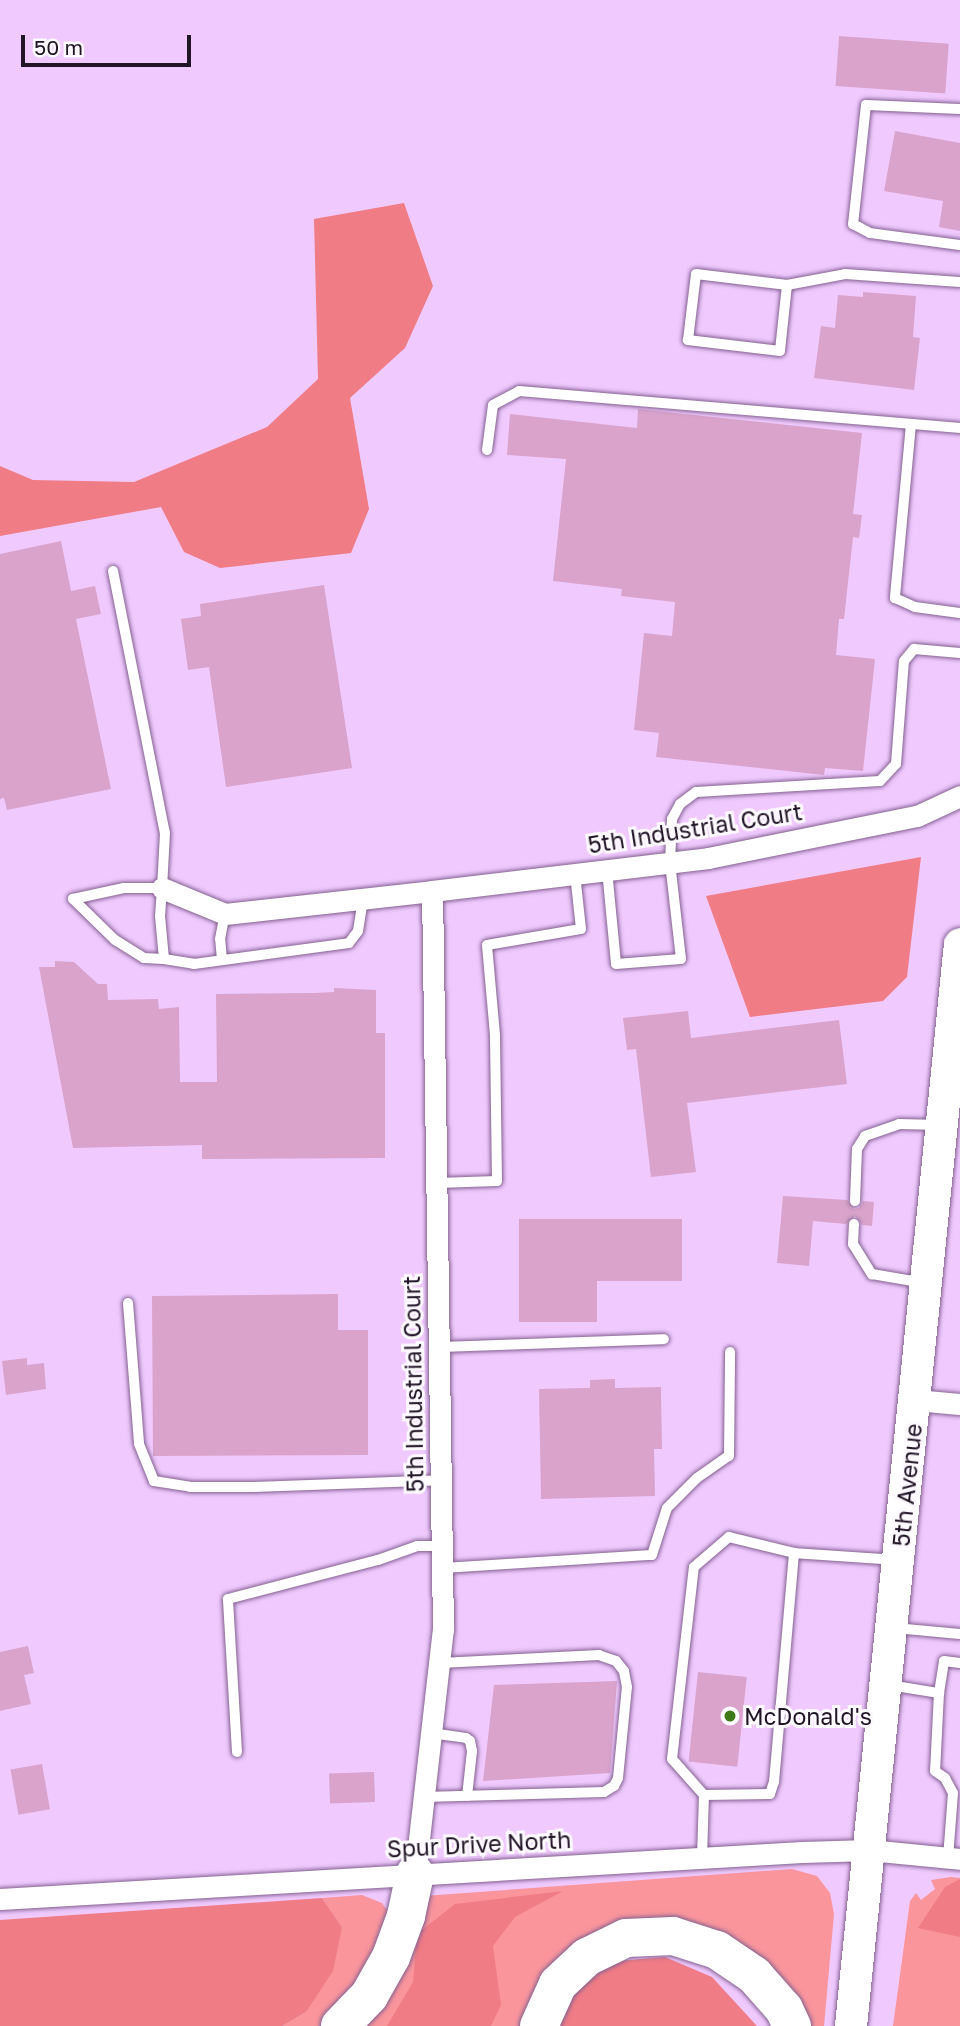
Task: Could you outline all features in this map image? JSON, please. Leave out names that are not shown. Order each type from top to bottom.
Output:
[{"type":"highway","points":[[340,2026],[369,1996],[391,1957],[406,1916],[415,1874]]},
{"type":"highway","points":[[539,2026],[558,1984],[587,1957],[626,1938],[673,1936],[717,1950],[754,1975],[783,2009],[792,2026]]},
{"type":"main road","name":"5th Avenue","points":[[851,2026],[960,949]]},
{"type":"street","name":"5th Industrial Court","points":[[162,888],[225,915],[708,858],[917,816],[960,796]]},
{"type":"street","name":"5th Industrial Court","points":[[415,1874],[443,1630],[432,891]]},
{"type":"street","points":[[915,1400],[960,1404]]},
{"type":"street","name":"Spur Drive North","points":[[0,1899],[869,1850],[954,1858]]},
{"type":"lane","points":[[960,109],[866,105],[853,224],[870,233],[960,245]]},
{"type":"lane","points":[[788,285],[780,351],[688,340],[696,274],[788,285],[845,274],[960,282]]},
{"type":"lane","points":[[487,450],[493,405],[519,391],[960,428]]},
{"type":"lane","points":[[911,424],[895,598],[915,607],[960,613]]},
{"type":"lane","points":[[113,571],[164,833],[160,916],[164,959]]},
{"type":"lane","points":[[607,870],[617,964],[681,959],[670,862],[672,819],[680,804],[696,792],[880,781],[896,764],[904,661],[914,649],[960,653]]},
{"type":"lane","points":[[437,1182],[497,1181],[495,1035],[487,945],[581,929],[575,874]]},
{"type":"lane","points":[[162,888],[124,888],[73,899],[115,940],[144,958],[194,964],[349,943],[358,931],[363,899]]},
{"type":"lane","points":[[222,960],[220,939],[225,915]]},
{"type":"lane","points":[[855,1200],[858,1149],[864,1136],[899,1124],[942,1125]]},
{"type":"lane","points":[[854,1224],[853,1244],[872,1274],[927,1283]]},
{"type":"lane","points":[[128,1303],[139,1444],[154,1481],[190,1487],[254,1487],[441,1480]]},
{"type":"lane","points":[[439,1347],[664,1339]]},
{"type":"lane","points":[[443,1568],[652,1555],[667,1508],[697,1478],[729,1456],[730,1352]]},
{"type":"lane","points":[[702,1858],[704,1795],[673,1759],[694,1567],[729,1537],[794,1553],[899,1561]]},
{"type":"lane","points":[[237,1752],[229,1598],[378,1560],[417,1546],[442,1546]]},
{"type":"lane","points":[[704,1795],[770,1794],[774,1783],[794,1553]]},
{"type":"lane","points":[[892,1628],[960,1634]]},
{"type":"lane","points":[[424,1797],[604,1792],[614,1786],[618,1778],[627,1688],[624,1671],[616,1661],[599,1655],[440,1663]]},
{"type":"lane","points":[[954,1858],[957,1793],[945,1778],[934,1771],[944,1661],[960,1662]]},
{"type":"lane","points":[[886,1685],[939,1693]]},
{"type":"lane","points":[[432,1733],[466,1738],[470,1741],[472,1751],[467,1796]]},
{"type":"shaded area","points":[[404,203],[433,286],[405,348],[350,398],[369,509],[351,553],[220,568],[184,552],[161,507],[0,536],[0,466],[33,480],[134,482],[267,427],[318,379],[314,219]]},
{"type":"shaded area","points":[[921,857],[907,977],[883,1001],[750,1017],[706,896]]},
{"type":"shaded area","points":[[792,1869],[817,1876],[830,1893],[834,1914],[824,2026],[802,2026],[649,1923],[523,2026],[367,2026],[396,1975],[424,1896]]},
{"type":"shaded area","points":[[960,1878],[960,2026],[893,2026],[910,1901],[916,1893],[921,1900],[935,1889],[931,1880]]},
{"type":"shaded area","points":[[960,1879],[960,1937],[918,1928],[945,1887]]},
{"type":"shaded area","points":[[563,1891],[515,1917],[493,1946],[501,2005],[491,2026],[387,2026],[413,1982],[417,1934],[455,1904]]},
{"type":"shaded area","points":[[362,1895],[382,1903],[394,1921],[344,2010],[319,2026],[282,2026],[306,2012],[342,1927],[322,1898]]},
{"type":"shaded area","points":[[322,1898],[342,1927],[333,1971],[306,2012],[282,2026],[0,2026],[0,1920]]},
{"type":"shaded area","points":[[665,1957],[712,1977],[757,2026],[554,2026],[559,1996],[618,1961]]},
{"type":"building","points":[[839,36],[949,44],[945,94],[836,86]]},
{"type":"building","points":[[895,131],[960,143],[960,231],[939,227],[943,201],[884,191]]},
{"type":"building","points":[[863,292],[916,296],[913,337],[920,338],[914,390],[814,378],[821,326],[835,328],[838,295],[863,297]]},
{"type":"building","points":[[638,409],[862,433],[853,514],[862,515],[859,538],[853,537],[844,619],[839,619],[836,655],[875,659],[863,771],[825,768],[824,775],[656,757],[659,733],[634,730],[644,633],[672,636],[675,602],[621,596],[622,589],[553,581],[566,459],[507,455],[510,414],[637,428]]},
{"type":"building","points":[[61,541],[71,591],[95,586],[101,614],[76,619],[111,789],[7,810],[4,798],[0,799],[0,554]]},
{"type":"building","points":[[324,585],[352,768],[226,787],[209,667],[188,670],[181,619],[201,616],[200,604]]},
{"type":"building","points":[[55,961],[74,962],[98,984],[107,984],[108,1000],[158,999],[159,1009],[179,1007],[180,1082],[217,1082],[216,994],[315,993],[334,992],[334,988],[376,990],[376,1033],[385,1033],[385,1158],[202,1159],[202,1145],[73,1148],[39,967],[55,967]]},
{"type":"building","points":[[688,1011],[691,1038],[839,1020],[847,1084],[687,1103],[696,1172],[651,1177],[636,1049],[627,1050],[623,1018]]},
{"type":"building","points":[[783,1196],[847,1200],[854,1209],[859,1208],[863,1201],[874,1202],[872,1226],[862,1225],[855,1216],[846,1224],[813,1221],[809,1266],[777,1263]]},
{"type":"building","points":[[519,1219],[682,1219],[682,1281],[597,1281],[597,1322],[519,1322]]},
{"type":"building","points":[[338,1294],[338,1330],[368,1330],[368,1455],[153,1456],[152,1296]]},
{"type":"building","points":[[27,1358],[27,1365],[44,1363],[46,1389],[6,1395],[2,1361]]},
{"type":"building","points":[[615,1379],[615,1388],[661,1387],[662,1449],[654,1449],[655,1496],[541,1499],[539,1389],[590,1388],[590,1380]]},
{"type":"building","points":[[28,1646],[34,1673],[24,1675],[31,1704],[0,1711],[0,1652]]},
{"type":"building","points":[[698,1672],[747,1677],[737,1767],[689,1762]]},
{"type":"building","points":[[617,1681],[610,1773],[483,1781],[494,1685]]},
{"type":"building","points":[[42,1764],[50,1809],[18,1815],[10,1770]]},
{"type":"building","points":[[374,1772],[375,1802],[330,1804],[329,1774]]},
{"type":"place","name":"McDonald's","points":[[730,1716]]}]
